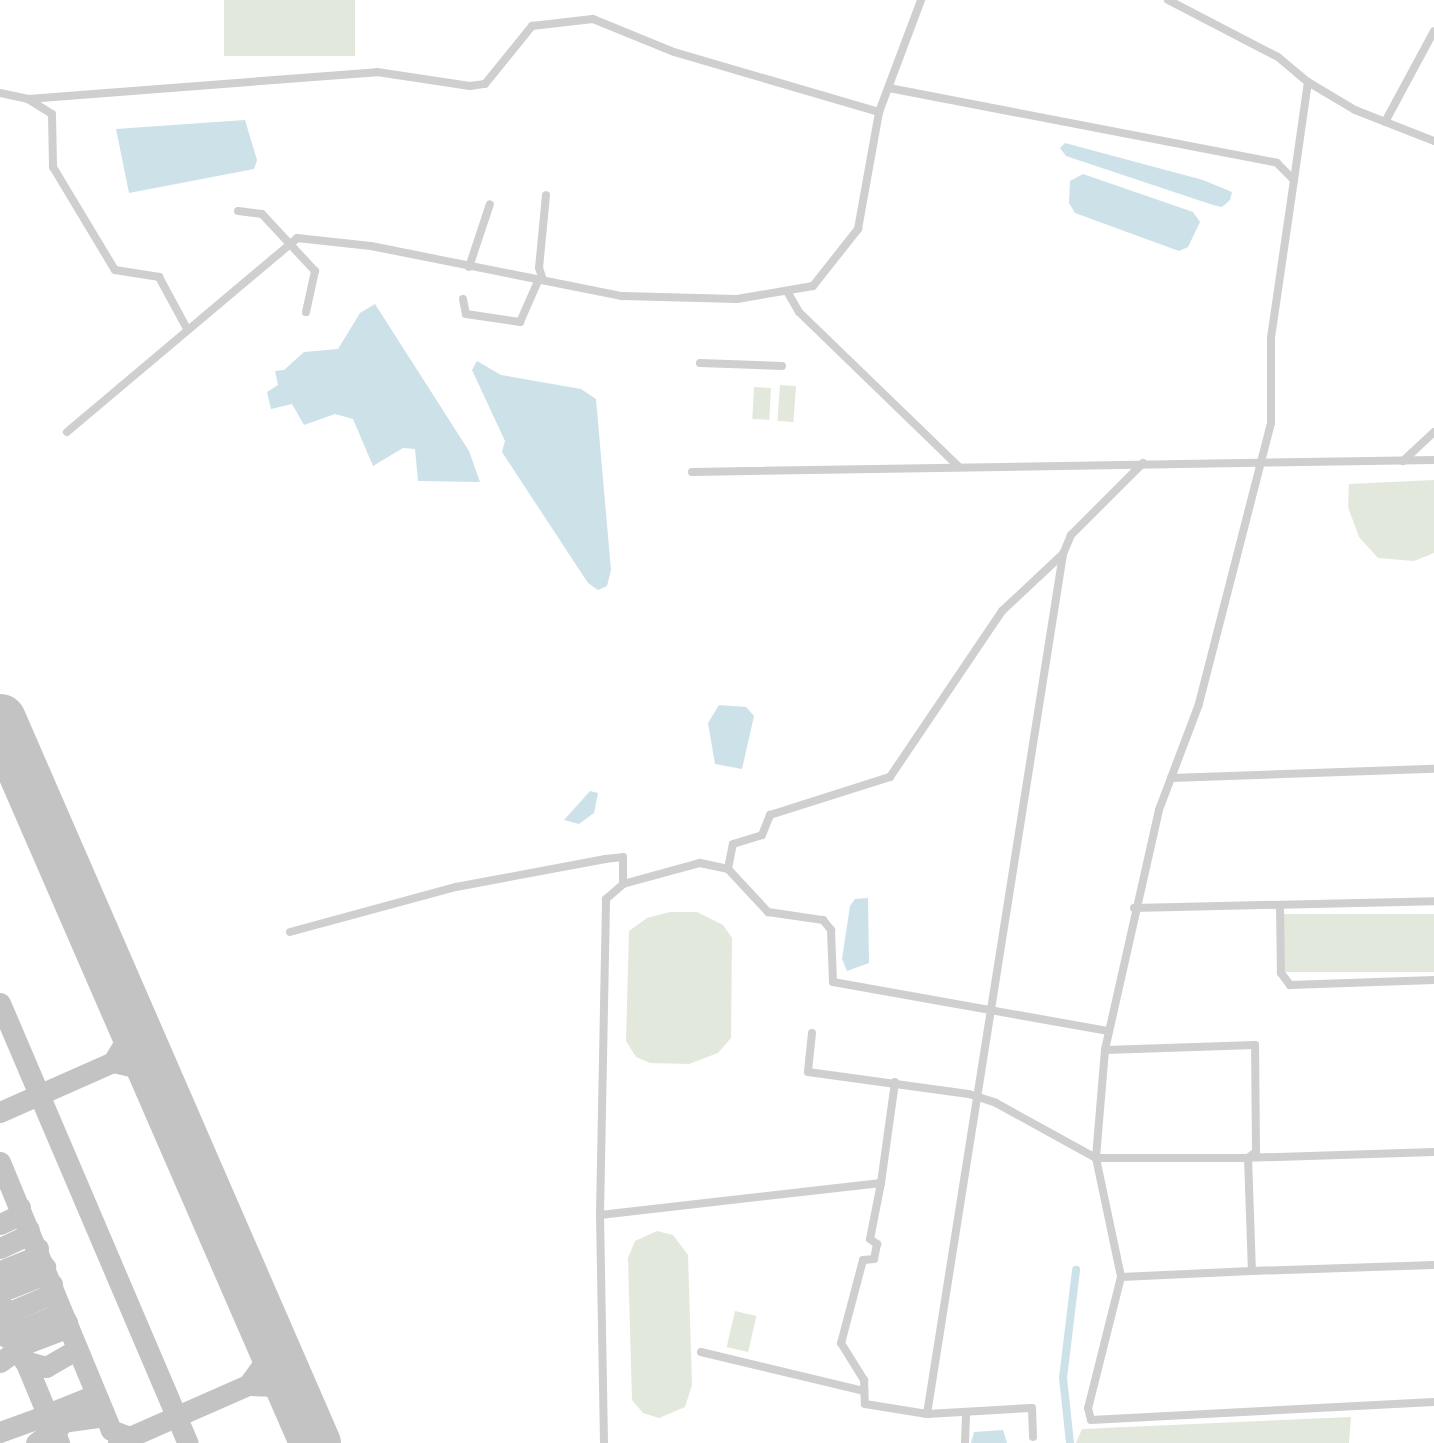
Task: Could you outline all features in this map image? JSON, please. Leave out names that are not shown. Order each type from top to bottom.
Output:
[{"type":"street","points":[[67,432],[186,327],[297,238],[371,246],[622,296],[737,299],[788,293],[813,286],[858,229],[879,112],[921,0]]},
{"type":"street","points":[[1168,0],[1278,57],[1308,82],[1385,122],[1434,141]]},
{"type":"street","points":[[0,93],[28,99],[377,72],[470,86],[485,84],[532,26],[593,19],[674,52],[879,112]]},
{"type":"street","points":[[1385,122],[1434,31]]},
{"type":"street","points":[[1308,82],[1271,337],[1271,423],[1199,704],[1171,778],[1134,908],[1109,1031],[1096,1158],[1121,1277],[1088,1408],[1091,1420],[1434,1402]]},
{"type":"street","points":[[889,88],[1277,163],[1294,180]]},
{"type":"street","points":[[28,99],[52,114],[53,167],[115,270],[159,277],[186,327]]},
{"type":"street","points":[[463,299],[466,314],[520,322],[541,280],[539,262],[546,195]]},
{"type":"street","points":[[469,267],[490,204]]},
{"type":"street","points":[[238,211],[262,214],[286,245],[315,271],[306,312]]},
{"type":"street","points":[[788,293],[799,312],[959,467]]},
{"type":"street","points":[[700,363],[782,366]]},
{"type":"street","points":[[1403,461],[1434,432]]},
{"type":"street","points":[[692,472],[1260,459],[1434,460]]},
{"type":"street","points":[[927,1414],[1063,554],[1071,536],[1143,463]]},
{"type":"street","points":[[728,869],[733,844],[762,835],[770,815],[890,777],[1002,611],[1063,554]]},
{"type":"street","points":[[1171,778],[1434,770]]},
{"type":"street","points":[[290,932],[456,887],[605,859],[623,857],[623,884]]},
{"type":"street","points":[[604,1443],[600,1215],[606,899],[623,884],[700,863],[728,869],[768,912],[823,920],[831,930],[833,982],[1109,1031]]},
{"type":"street","points":[[1134,908],[1434,901]]},
{"type":"street","points":[[1280,905],[1281,973],[1290,985],[1434,980]]},
{"type":"street","points":[[812,1034],[808,1072],[895,1082],[996,1103],[1096,1158],[1248,1158],[1434,1152]]},
{"type":"street","points":[[1106,1050],[1255,1045],[1256,1152],[1248,1158]]},
{"type":"street","points":[[895,1082],[882,1183],[870,1239],[877,1244],[874,1258],[862,1260],[841,1343],[864,1380],[865,1404],[927,1414],[1032,1408],[1033,1437]]},
{"type":"street","points":[[1248,1158],[1252,1271]]},
{"type":"street","points":[[600,1215],[882,1183]]},
{"type":"street","points":[[1121,1277],[1434,1265]]},
{"type":"street","points":[[701,1352],[864,1391]]},
{"type":"street","points":[[965,1443],[966,1412]]},
{"type":"shaded area","points":[[224,0],[355,0],[355,56],[224,56]]},
{"type":"shaded area","points":[[245,120],[257,160],[254,169],[129,193],[116,129]]},
{"type":"shaded area","points":[[1065,143],[1203,180],[1232,192],[1230,200],[1222,207],[1213,205],[1066,156],[1060,148]]},
{"type":"shaded area","points":[[1083,174],[1193,212],[1200,222],[1188,247],[1179,251],[1075,213],[1069,203],[1070,181]]},
{"type":"shaded area","points":[[375,304],[469,451],[480,482],[418,481],[415,449],[403,448],[373,466],[353,419],[335,414],[304,425],[292,404],[271,409],[267,392],[278,385],[275,371],[284,370],[304,352],[338,349],[360,313]]},
{"type":"shaded area","points":[[477,361],[501,375],[581,389],[596,399],[611,570],[607,586],[598,590],[588,583],[502,452],[505,441],[472,370]]},
{"type":"shaded area","points":[[780,385],[796,386],[793,422],[777,421]]},
{"type":"shaded area","points":[[754,387],[771,388],[769,420],[752,419]]},
{"type":"shaded area","points":[[1434,480],[1434,553],[1414,561],[1378,558],[1359,537],[1348,507],[1349,484]]},
{"type":"shaded area","points":[[719,705],[746,707],[754,716],[742,769],[715,764],[708,723]]},
{"type":"shaded area","points":[[590,791],[598,793],[594,813],[579,824],[564,820]]},
{"type":"shaded area","points":[[868,898],[869,963],[847,971],[842,959],[850,906],[855,899]]},
{"type":"shaded area","points":[[670,912],[697,912],[723,925],[732,938],[731,1038],[718,1053],[689,1064],[650,1063],[636,1057],[626,1041],[629,931],[647,918]]},
{"type":"shaded area","points":[[1283,914],[1434,914],[1434,972],[1283,972]]},
{"type":"shaded area","points":[[657,1231],[673,1235],[688,1255],[692,1385],[685,1407],[659,1418],[643,1413],[632,1400],[628,1258],[635,1241]]},
{"type":"shaded area","points":[[735,1311],[756,1316],[748,1352],[727,1347]]},
{"type":"shaded area","points":[[1351,1417],[1349,1443],[1076,1443],[1082,1429]]},
{"type":"shaded area","points":[[1003,1430],[1007,1443],[971,1443],[974,1432]]},
{"type":"waterway","points":[[1070,1443],[1063,1378],[1076,1270]]},
{"type":"taxiway","points":[[0,1003],[188,1443]]},
{"type":"taxiway","points":[[0,1112],[113,1062],[124,1044],[128,1013]]},
{"type":"taxiway","points":[[113,1062],[138,1068],[161,1088]]},
{"type":"taxiway","points":[[0,1162],[111,1430],[129,1437]]},
{"type":"taxiway","points":[[0,1224],[19,1215],[20,1207]]},
{"type":"taxiway","points":[[0,1248],[24,1237],[29,1229]]},
{"type":"taxiway","points":[[0,1271],[33,1258],[38,1248]]},
{"type":"taxiway","points":[[0,1292],[42,1275],[45,1267]]},
{"type":"taxiway","points":[[10,1312],[47,1296],[52,1284]]},
{"type":"taxiway","points":[[6,1335],[11,1327],[21,1330],[54,1316],[59,1307],[54,1298]]},
{"type":"taxiway","points":[[0,1301],[59,1443]]},
{"type":"taxiway","points":[[6,1337],[27,1343],[61,1330],[67,1322],[57,1316]]},
{"type":"taxiway","points":[[118,1442],[248,1385],[265,1362],[267,1332]]},
{"type":"taxiway","points":[[0,1362],[19,1348]]},
{"type":"taxiway","points":[[24,1361],[46,1367],[77,1349]]},
{"type":"taxiway","points":[[248,1385],[273,1386],[299,1406]]},
{"type":"taxiway","points":[[50,1421],[55,1411],[89,1397],[99,1400]]},
{"type":"taxiway","points":[[0,1432],[47,1415]]},
{"type":"taxiway","points":[[55,1434],[62,1422],[105,1416]]},
{"type":"taxiway","points":[[36,1443],[53,1430]]},
{"type":"runway","points":[[0,719],[315,1443]]}]
